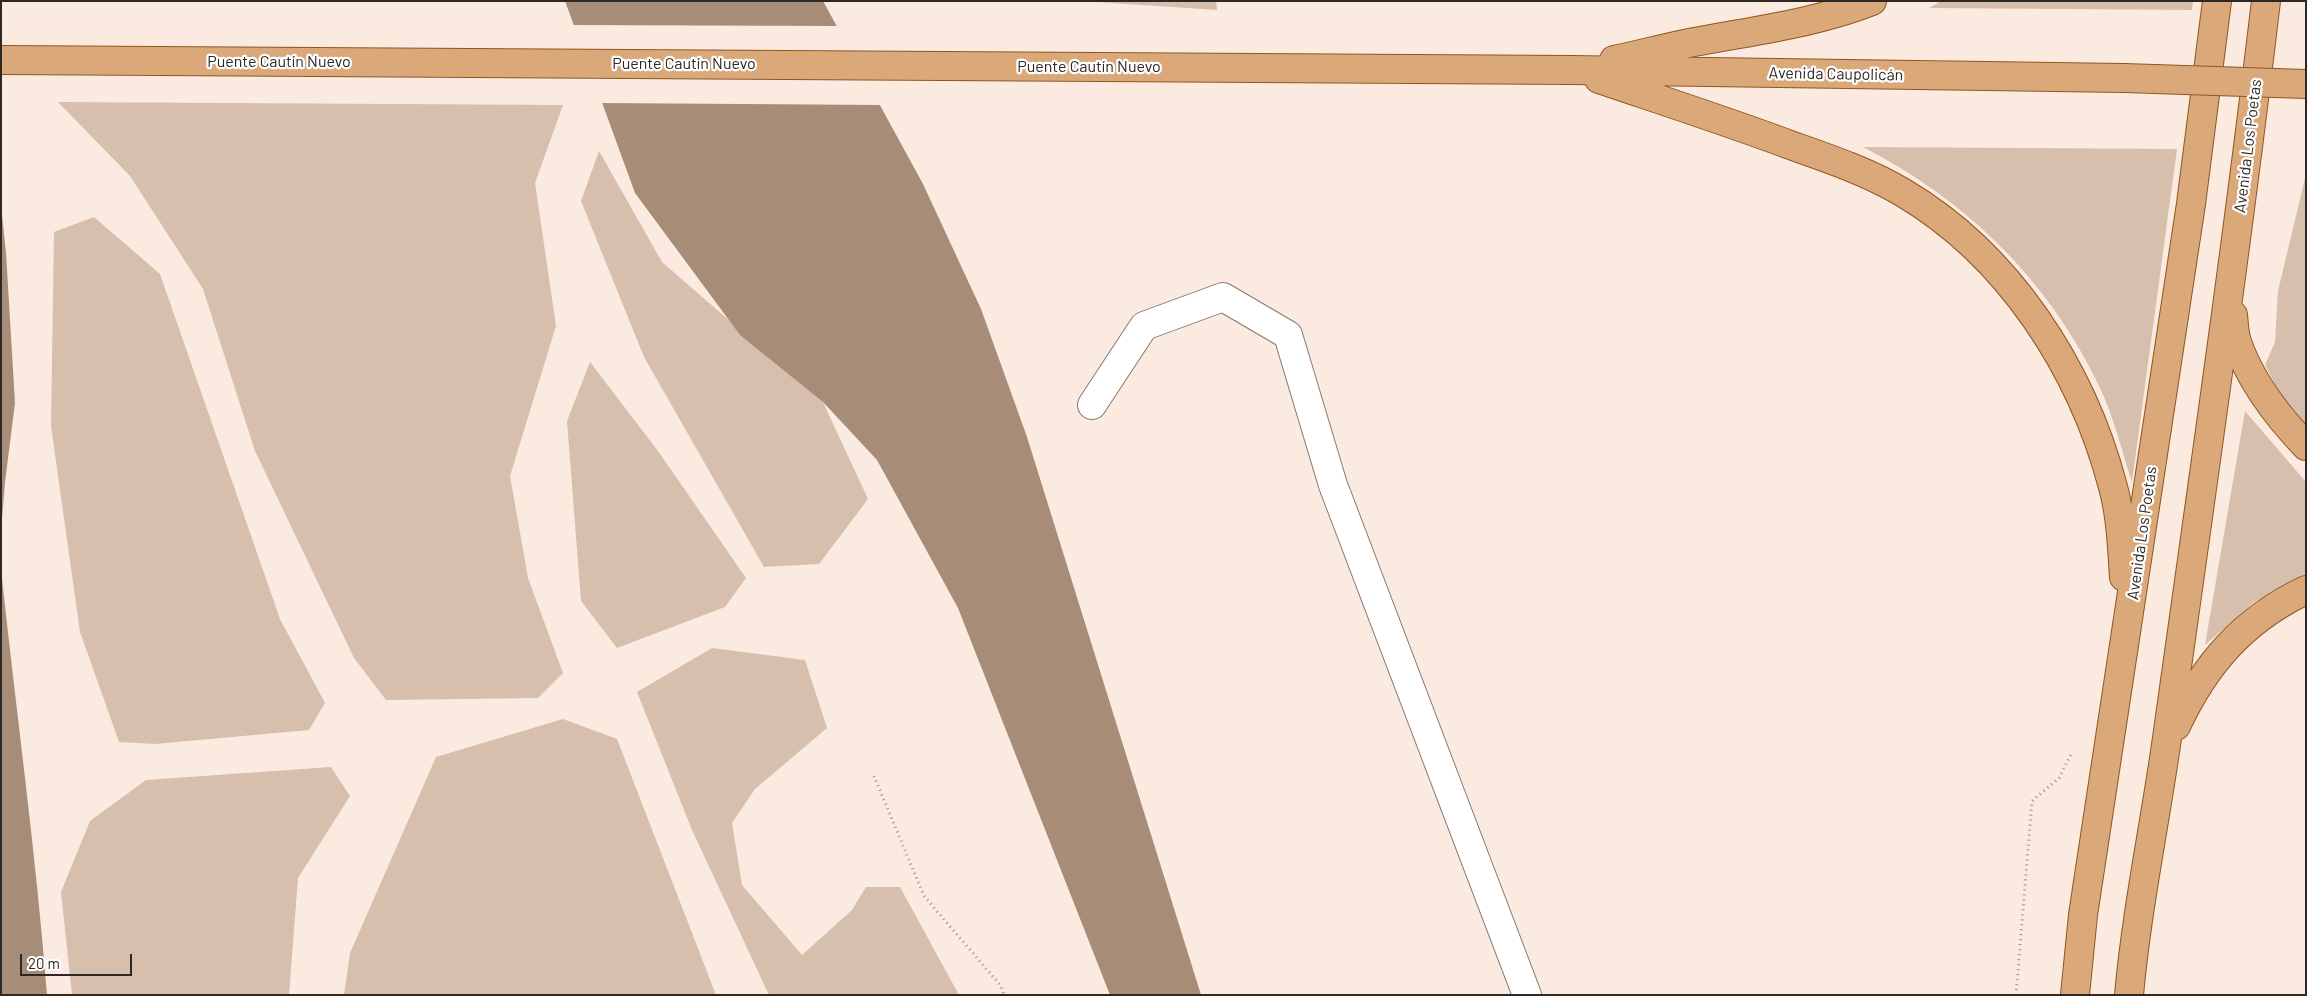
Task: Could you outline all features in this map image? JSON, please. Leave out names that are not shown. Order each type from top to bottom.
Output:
[{"type":"main road","points":[[1571,70],[1699,41],[1797,24],[1845,12],[1872,1]]},
{"type":"main road","name":"Avenida Los Poetas","points":[[2075,995],[2083,915],[2190,214],[2217,1]]},
{"type":"main road","name":"Avenida Los Poetas","points":[[2129,995],[2230,285],[2266,1]]},
{"type":"main road","name":"Puente Cautín Nuevo","points":[[1,60],[1367,69]]},
{"type":"main road","name":"Avenida Caupolicán","points":[[1367,69],[2124,78],[2306,84]]},
{"type":"main road","points":[[1571,70],[1728,121],[1856,169],[1908,196],[1964,236],[2014,290],[2042,328],[2067,368],[2088,412],[2114,488],[2122,540],[2127,634]]},
{"type":"main road","points":[[2230,285],[2236,341],[2256,380],[2279,418],[2306,446]]},
{"type":"main road","points":[[2163,766],[2174,731],[2189,698],[2209,667],[2234,639],[2261,615],[2306,590]]},
{"type":"street","points":[[1092,405],[1144,326],[1223,297],[1288,334],[1332,485],[1527,995]]},
{"type":"path","points":[[874,776],[924,896],[1001,986],[1004,995]]},
{"type":"shaded area","points":[[565,1],[823,1],[923,184],[981,309],[1027,437],[1201,995],[1110,995],[958,608],[877,460],[823,402],[740,335],[635,193]]},
{"type":"shaded area","points":[[1082,1],[1216,1],[1217,10]]},
{"type":"shaded area","points":[[1941,1],[2193,1],[2192,10],[1929,8]]},
{"type":"shaded area","points":[[58,102],[563,105],[535,183],[556,326],[510,476],[528,578],[563,673],[538,698],[386,700],[354,658],[255,451],[203,289],[130,176]]},
{"type":"shaded area","points":[[1863,147],[2177,149],[2132,482],[2112,419],[2097,382],[2077,344],[2054,309],[2028,276],[1999,245],[1935,191]]},
{"type":"shaded area","points":[[599,151],[662,262],[823,402],[868,499],[819,564],[764,567],[644,357],[581,201]]},
{"type":"shaded area","points":[[2306,174],[2306,427],[2280,394],[2265,365],[2275,342],[2278,291]]},
{"type":"shaded area","points":[[1,205],[6,253],[15,403],[1,531]]},
{"type":"shaded area","points":[[94,217],[160,274],[280,619],[325,703],[309,730],[155,744],[119,742],[80,632],[51,426],[54,232]]},
{"type":"shaded area","points":[[590,362],[658,451],[746,578],[725,607],[617,648],[581,601],[567,421]]},
{"type":"shaded area","points":[[2245,411],[2306,482],[2306,578],[2254,602],[2205,645]]},
{"type":"shaded area","points":[[1,569],[32,835],[47,995],[1,995]]},
{"type":"shaded area","points":[[712,648],[805,660],[827,728],[755,789],[732,823],[742,885],[802,955],[852,910],[866,887],[900,887],[959,995],[769,995],[692,830],[637,692]]},
{"type":"shaded area","points":[[563,719],[617,739],[716,995],[344,995],[350,953],[436,757]]},
{"type":"shaded area","points":[[331,767],[350,796],[298,878],[289,995],[72,995],[61,892],[90,821],[146,780]]},
{"type":"pier","points":[[571,25],[839,26],[883,105],[600,103]]}]
